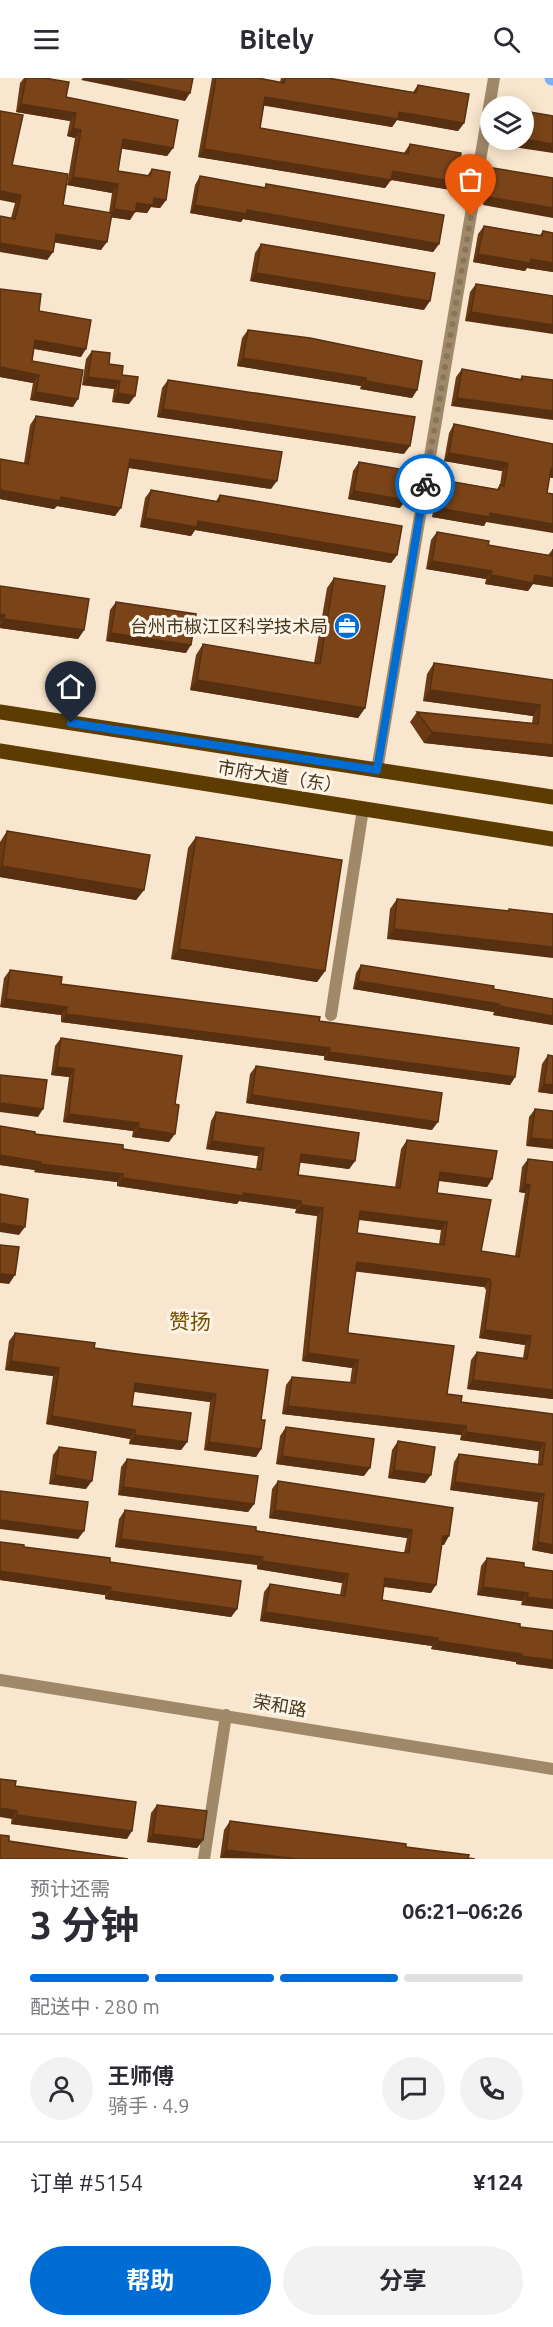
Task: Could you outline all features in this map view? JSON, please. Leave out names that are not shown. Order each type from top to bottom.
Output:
[{"type":"main road","name":"市府大道（东）","points":[[0,712],[553,797]]},
{"type":"main road","name":"市府大道（东）","points":[[0,751],[553,839]]},
{"type":"street","points":[[377,770],[494,78]]},
{"type":"street","points":[[332,1015],[363,808]]},
{"type":"street","name":"荣和路","points":[[0,1680],[226,1714],[553,1769]]},
{"type":"street","points":[[204,1859],[226,1714]]},
{"type":"building","points":[[26,78],[69,82],[66,97],[178,120],[173,148],[123,139],[118,171],[150,176],[152,169],[170,172],[166,200],[154,198],[153,205],[137,203],[135,212],[114,209],[118,184],[73,177],[81,130],[73,128],[76,113],[21,104]]},
{"type":"building","points":[[116,78],[193,78],[190,93]]},
{"type":"building","points":[[216,78],[258,78],[284,83],[285,78],[328,78],[416,93],[418,85],[469,94],[464,123],[399,112],[398,119],[265,97],[260,128],[408,154],[410,144],[461,153],[456,182],[393,171],[391,180],[204,149]]},
{"type":"building","points":[[0,111],[23,115],[12,165],[68,174],[63,205],[112,213],[107,242],[56,234],[53,252],[1,243],[0,246],[0,216],[15,219],[21,195],[0,191]]},
{"type":"building","points":[[534,113],[553,116],[553,144],[534,141]]},
{"type":"building","points":[[493,168],[553,178],[553,208],[488,197]]},
{"type":"building","points":[[200,176],[266,188],[266,184],[444,215],[439,244],[247,210],[247,214],[195,205]]},
{"type":"building","points":[[484,226],[542,236],[543,231],[553,233],[553,263],[531,259],[530,263],[478,254]]},
{"type":"building","points":[[261,244],[435,273],[430,301],[256,273]]},
{"type":"building","points":[[476,284],[553,296],[553,325],[471,312]]},
{"type":"building","points":[[0,289],[41,294],[39,311],[91,320],[86,349],[35,340],[32,361],[83,370],[78,399],[36,392],[39,375],[0,367]]},
{"type":"building","points":[[248,330],[310,338],[422,361],[417,390],[366,381],[366,378],[243,358]]},
{"type":"building","points":[[92,351],[110,353],[109,364],[123,366],[122,375],[138,377],[135,396],[118,393],[120,381],[88,377]]},
{"type":"building","points":[[462,369],[522,380],[522,376],[553,380],[553,411],[457,398]]},
{"type":"building","points":[[168,380],[415,417],[410,446],[163,409]]},
{"type":"building","points":[[36,416],[282,452],[277,481],[130,459],[121,508],[61,497],[60,501],[0,490],[0,459],[28,464]]},
{"type":"building","points":[[454,424],[553,444],[553,469],[551,468],[547,493],[553,494],[553,524],[490,513],[489,517],[438,508],[443,480],[499,490],[500,485],[504,486],[508,463],[449,453]]},
{"type":"building","points":[[359,462],[411,471],[406,500],[354,491]]},
{"type":"building","points":[[151,490],[219,502],[220,495],[402,526],[397,555],[198,521],[197,527],[145,518]]},
{"type":"building","points":[[437,532],[489,541],[488,545],[552,556],[553,549],[553,578],[535,575],[533,583],[491,575],[492,571],[432,561]]},
{"type":"building","name":"台州市椒江区科学技术局","points":[[334,578],[385,586],[365,708],[197,680],[203,644],[320,664]]},
{"type":"building","points":[[0,586],[89,599],[84,630],[4,619],[5,615],[0,614]]},
{"type":"building","points":[[116,602],[196,614],[191,645],[111,633]]},
{"type":"building","points":[[434,663],[553,680],[553,745],[432,732],[417,712],[538,724],[540,705],[430,690]]},
{"type":"building","points":[[7,831],[150,855],[144,890],[2,866]]},
{"type":"building","points":[[196,837],[342,860],[325,971],[179,949]]},
{"type":"building","points":[[397,899],[553,914],[553,947],[394,929]]},
{"type":"building","points":[[361,965],[494,986],[493,989],[553,999],[553,1016],[499,1006],[499,1004],[358,981]]},
{"type":"building","points":[[10,970],[62,977],[61,984],[320,1017],[319,1021],[519,1048],[515,1077],[329,1052],[330,1048],[66,1014],[67,1007],[6,999]]},
{"type":"building","points":[[61,1038],[182,1056],[175,1104],[179,1105],[175,1134],[138,1128],[139,1123],[69,1114],[74,1069],[57,1067]]},
{"type":"building","points":[[548,1055],[553,1056],[553,1085],[544,1084]]},
{"type":"building","points":[[256,1066],[442,1093],[438,1122],[252,1095]]},
{"type":"building","points":[[0,1075],[47,1080],[43,1109],[0,1103]]},
{"type":"building","points":[[535,1109],[553,1111],[553,1140],[531,1138]]},
{"type":"building","points":[[216,1112],[359,1133],[355,1161],[301,1154],[298,1175],[400,1188],[407,1140],[497,1151],[492,1179],[440,1172],[437,1193],[491,1200],[481,1251],[519,1257],[530,1185],[525,1184],[528,1159],[553,1162],[553,1390],[473,1380],[477,1352],[527,1359],[531,1336],[485,1330],[490,1279],[357,1262],[348,1333],[454,1346],[447,1394],[462,1396],[461,1402],[553,1414],[553,1545],[538,1542],[544,1494],[455,1482],[459,1454],[542,1465],[545,1443],[466,1432],[466,1426],[288,1406],[292,1377],[355,1383],[358,1360],[308,1353],[323,1208],[301,1205],[301,1201],[243,1193],[243,1196],[123,1178],[123,1174],[40,1164],[41,1162],[0,1155],[0,1126],[35,1132],[35,1134],[123,1145],[123,1149],[261,1170],[264,1148],[212,1141]],"holes":[[[360,1211],[447,1222],[444,1245],[357,1233]]]},
{"type":"building","points":[[0,1194],[28,1199],[25,1227],[0,1223]]},
{"type":"building","points":[[0,1245],[19,1247],[15,1275],[0,1274]]},
{"type":"building","points":[[15,1333],[95,1343],[94,1348],[268,1370],[261,1420],[265,1420],[261,1449],[209,1442],[216,1394],[135,1383],[132,1406],[191,1413],[187,1442],[135,1435],[135,1430],[52,1416],[59,1368],[11,1361]]},
{"type":"building","points":[[286,1427],[374,1439],[370,1468],[282,1456]]},
{"type":"building","points":[[398,1441],[435,1447],[431,1475],[394,1470]]},
{"type":"building","points":[[59,1447],[96,1452],[92,1481],[55,1475]]},
{"type":"building","points":[[127,1459],[258,1476],[254,1504],[123,1487]]},
{"type":"building","points":[[278,1481],[453,1508],[449,1536],[443,1536],[436,1585],[385,1578],[382,1600],[520,1624],[520,1627],[553,1631],[553,1660],[437,1641],[438,1638],[265,1612],[270,1584],[345,1596],[348,1574],[262,1561],[263,1557],[121,1539],[125,1510],[256,1527],[256,1531],[403,1553],[409,1552],[412,1530],[275,1510]]},
{"type":"building","points":[[0,1491],[88,1502],[84,1531],[0,1520]]},
{"type":"building","points":[[0,1542],[110,1558],[110,1562],[241,1581],[237,1609],[110,1591],[111,1587],[0,1571]]},
{"type":"building","points":[[487,1558],[524,1563],[524,1567],[553,1571],[553,1600],[527,1597],[528,1593],[483,1587]]},
{"type":"building","points":[[0,1779],[16,1781],[15,1786],[136,1802],[132,1831],[17,1815],[17,1811],[0,1808]]},
{"type":"building","points":[[157,1805],[207,1811],[203,1840],[153,1834]]},
{"type":"building","points":[[230,1821],[406,1844],[406,1847],[469,1855],[468,1858],[475,1859],[297,1859],[226,1850]]},
{"type":"building","points":[[0,1835],[9,1836],[9,1841],[128,1859],[0,1859]]},
{"type":"way so far","points":[[425,484],[471,216]]},
{"type":"place","name":"台州市椒江区科学技术局","points":[[347,626]]},
{"type":"district","name":"赞扬","points":[[190,1321]]},
{"type":"route","points":[[71,723],[377,770],[425,484]]}]
